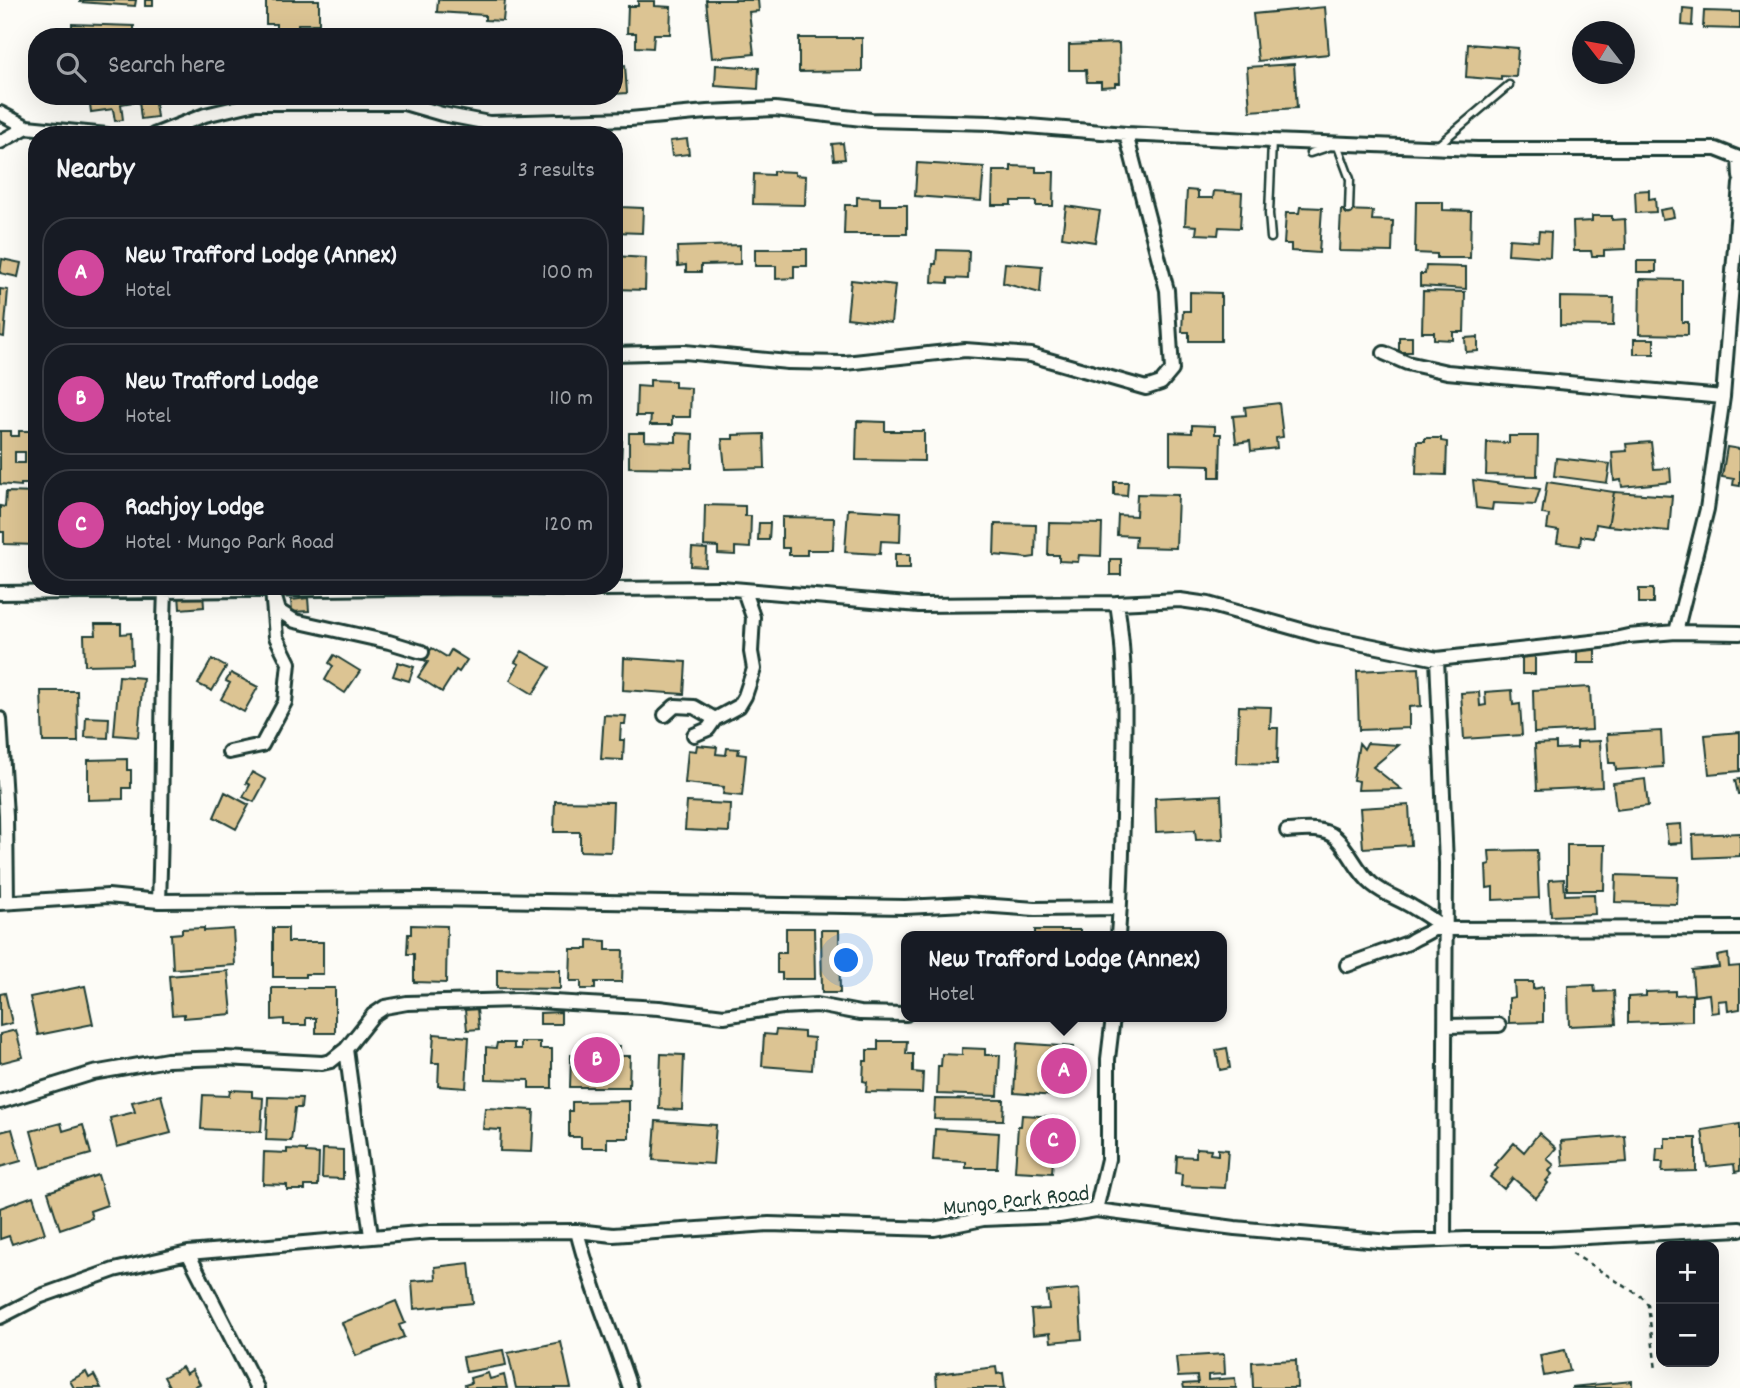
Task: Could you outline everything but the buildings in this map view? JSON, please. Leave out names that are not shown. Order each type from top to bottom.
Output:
[{"type":"street","points":[[177,126],[205,115],[248,105]]},
{"type":"street","points":[[411,105],[489,123],[630,120],[707,112],[775,109],[870,120],[991,123],[1126,134],[1272,141],[1436,147],[1716,149],[1739,158],[1740,177]]},
{"type":"street","points":[[0,113],[27,127]]},
{"type":"street","points":[[0,142],[27,127]]},
{"type":"street","points":[[623,354],[684,352],[788,362],[845,363],[965,350],[1031,355],[1146,388],[1161,383],[1172,370],[1167,290],[1126,134]]},
{"type":"street","points":[[1676,632],[1707,509],[1723,397],[1740,184]]},
{"type":"street","points":[[1384,353],[1407,363],[1447,372],[1723,397]]},
{"type":"street","points":[[623,589],[721,588],[919,605],[1180,600],[1208,604],[1319,635],[1437,659],[1628,636],[1676,632],[1740,633]]},
{"type":"street","points":[[694,735],[708,729],[715,719],[739,706],[745,696],[754,668],[751,652],[753,617],[744,591]]},
{"type":"street","points":[[0,593],[28,593]]},
{"type":"street","points":[[159,901],[161,684],[165,595]]},
{"type":"street","points":[[229,752],[262,745],[285,702],[289,663],[276,637],[272,595]]},
{"type":"street","points":[[274,595],[279,611],[295,621],[422,652]]},
{"type":"street","points":[[1117,603],[1124,646],[1125,682],[1124,831],[1118,931]]},
{"type":"street","points":[[1437,659],[1447,929],[1444,1240]]},
{"type":"street","points":[[665,715],[675,706],[694,707],[715,719]]},
{"type":"street","points":[[0,719],[6,815],[4,902],[108,896],[159,901],[430,899],[905,907],[966,904],[1035,909],[1120,908]]},
{"type":"street","points":[[1287,831],[1314,830],[1333,836],[1350,855],[1360,873],[1372,884],[1447,929]]},
{"type":"street","points":[[1347,965],[1409,943],[1433,929],[1740,928]]},
{"type":"street","points":[[0,1102],[93,1073],[167,1059],[224,1058],[310,1064],[331,1061],[346,1049],[373,1015],[385,1007],[407,1003],[518,1000],[659,1008],[724,1016],[782,1007],[817,1005],[860,1013],[901,1014]]},
{"type":"street","points":[[1097,1210],[1108,1159],[1108,1072],[1113,1022]]},
{"type":"street","points":[[1446,1026],[1499,1025]]},
{"type":"street","points":[[346,1049],[371,1236]]},
{"type":"street","name":"Mungo Park Road","points":[[0,1317],[41,1296],[114,1270],[188,1253],[430,1232],[577,1231],[612,1236],[769,1224],[934,1229],[983,1219],[1059,1216],[1097,1210],[1235,1228],[1377,1241],[1548,1238],[1740,1229]]},
{"type":"street","points":[[577,1231],[587,1271],[603,1308],[630,1388]]},
{"type":"street","points":[[188,1253],[257,1388]]},
{"type":"lane","points":[[1436,147],[1509,85]]},
{"type":"lane","points":[[1271,238],[1269,214],[1272,141]]},
{"type":"lane","points":[[1310,153],[1337,143],[1350,179],[1349,210]]},
{"type":"path","points":[[1570,1252],[1642,1297],[1648,1305],[1656,1370]]},
{"type":"place","name":"New Trafford Lodge","points":[[597,1060]]},
{"type":"place","name":"New Trafford Lodge (Annex)","points":[[1064,1071]]},
{"type":"place","name":"Rachjoy Lodge","points":[[1053,1141]]}]
